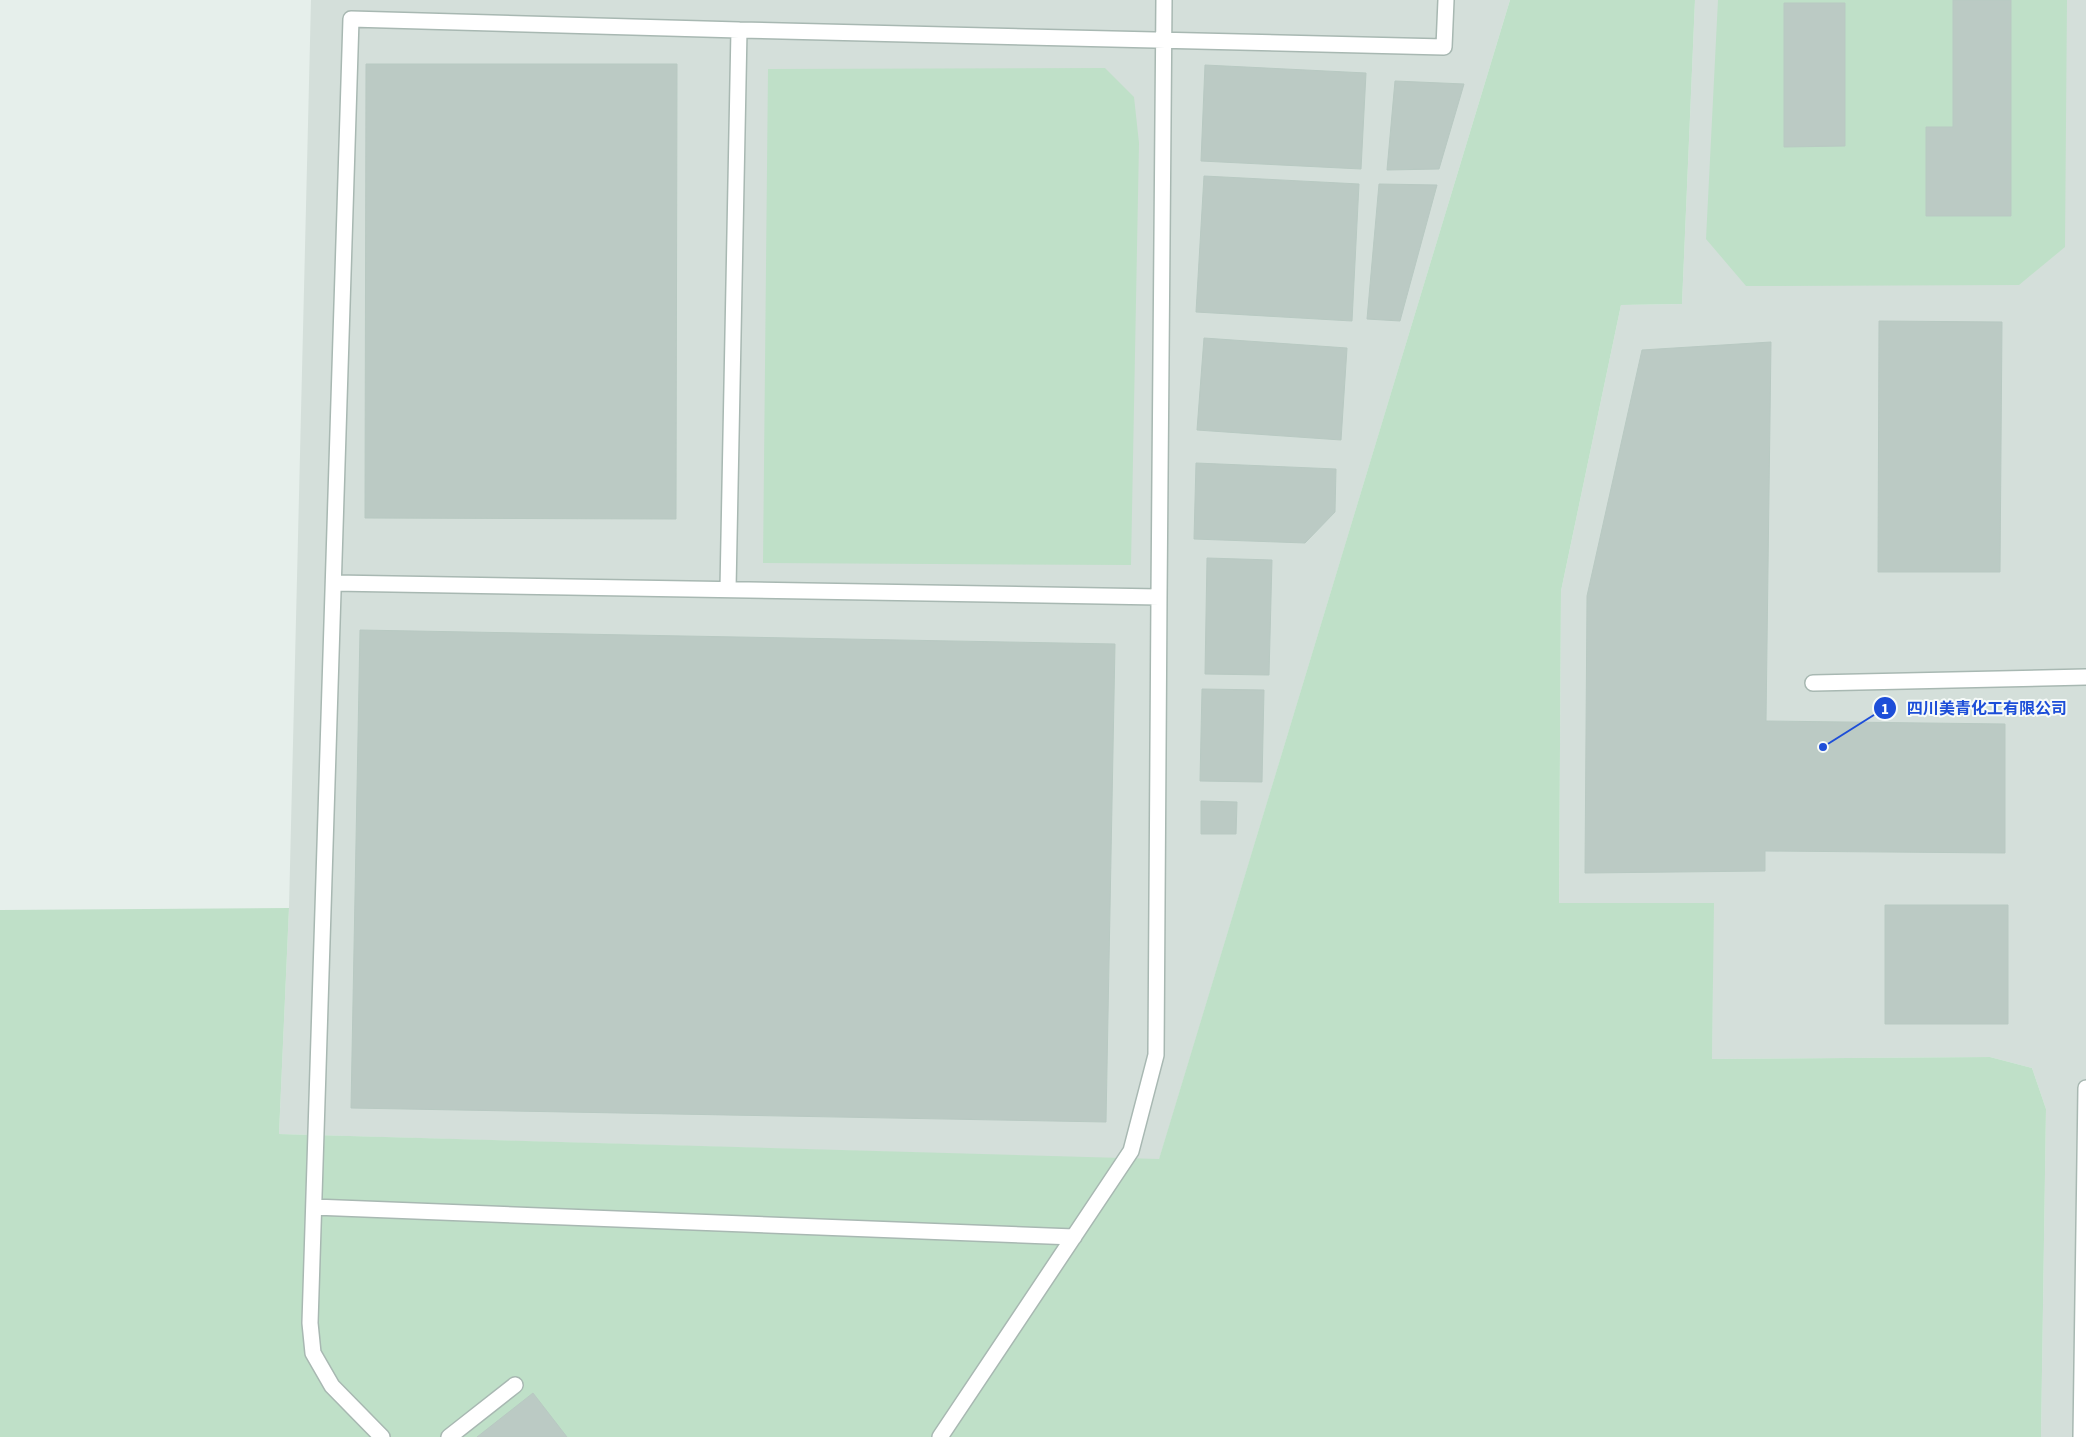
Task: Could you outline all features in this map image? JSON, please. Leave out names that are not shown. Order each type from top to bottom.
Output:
[{"type":"street","points":[[940,1437],[1132,1151],[1156,1054],[1164,0]]},
{"type":"street","points":[[382,1437],[332,1386],[313,1353],[310,1324],[352,19],[1444,47],[1446,0]]},
{"type":"street","points":[[728,589],[739,30]]},
{"type":"street","points":[[334,583],[1159,597]]},
{"type":"street","points":[[1813,683],[2086,677]]},
{"type":"street","points":[[2081,1437],[2086,1088]]},
{"type":"street","points":[[314,1207],[1074,1236]]},
{"type":"street","points":[[449,1437],[515,1385]]},
{"type":"shaded area","points":[[311,0],[1510,0],[1159,1160],[279,1134],[289,908]]},
{"type":"shaded area","points":[[1695,0],[2086,0],[2086,1437],[2041,1437],[2046,1109],[2032,1068],[1990,1057],[1712,1059],[1713,903],[1559,904],[1561,591],[1621,305],[1682,304]]},
{"type":"green space","points":[[1510,0],[1695,0],[1682,304],[1621,305],[1561,591],[1559,903],[1714,903],[1712,1059],[1990,1057],[2032,1068],[2046,1109],[2041,1437],[0,1437],[0,910],[289,908],[279,1134],[1159,1159]]},
{"type":"green space","points":[[1718,0],[2067,0],[2065,247],[2019,285],[1746,286],[1706,239]]},
{"type":"green space","points":[[1105,68],[1134,97],[1139,143],[1131,565],[763,563],[768,69]]},
{"type":"building","points":[[1953,0],[2011,0],[2011,216],[1926,216],[1926,127],[1953,127]]},
{"type":"building","points":[[1784,3],[1845,3],[1845,146],[1784,147]]},
{"type":"building","points":[[366,64],[677,64],[676,519],[365,518]]},
{"type":"building","points":[[1205,65],[1366,73],[1361,169],[1201,161]]},
{"type":"building","points":[[1395,81],[1464,84],[1439,169],[1387,170]]},
{"type":"building","points":[[1204,176],[1359,184],[1352,321],[1196,312]]},
{"type":"building","points":[[1379,184],[1437,185],[1400,321],[1367,319]]},
{"type":"building","points":[[1879,321],[2002,322],[2000,572],[1878,572]]},
{"type":"building","points":[[1204,338],[1347,348],[1341,440],[1197,430]]},
{"type":"building","points":[[1771,342],[1766,721],[2005,724],[2005,853],[1765,851],[1765,871],[1585,873],[1587,596],[1642,350]]},
{"type":"building","points":[[1196,463],[1336,469],[1335,512],[1305,543],[1194,539]]},
{"type":"building","points":[[1207,558],[1272,560],[1269,675],[1205,674]]},
{"type":"building","points":[[360,630],[1115,644],[1106,1122],[351,1108]]},
{"type":"building","points":[[1202,689],[1264,690],[1262,782],[1200,781]]},
{"type":"building","points":[[1201,801],[1237,802],[1236,834],[1201,834]]},
{"type":"building","points":[[1885,905],[2008,905],[2008,1024],[1885,1024]]},
{"type":"building","points":[[533,1393],[567,1437],[477,1437]]},
{"type":"place","name":"四川美青化工有限公司","points":[[1823,747]]}]
